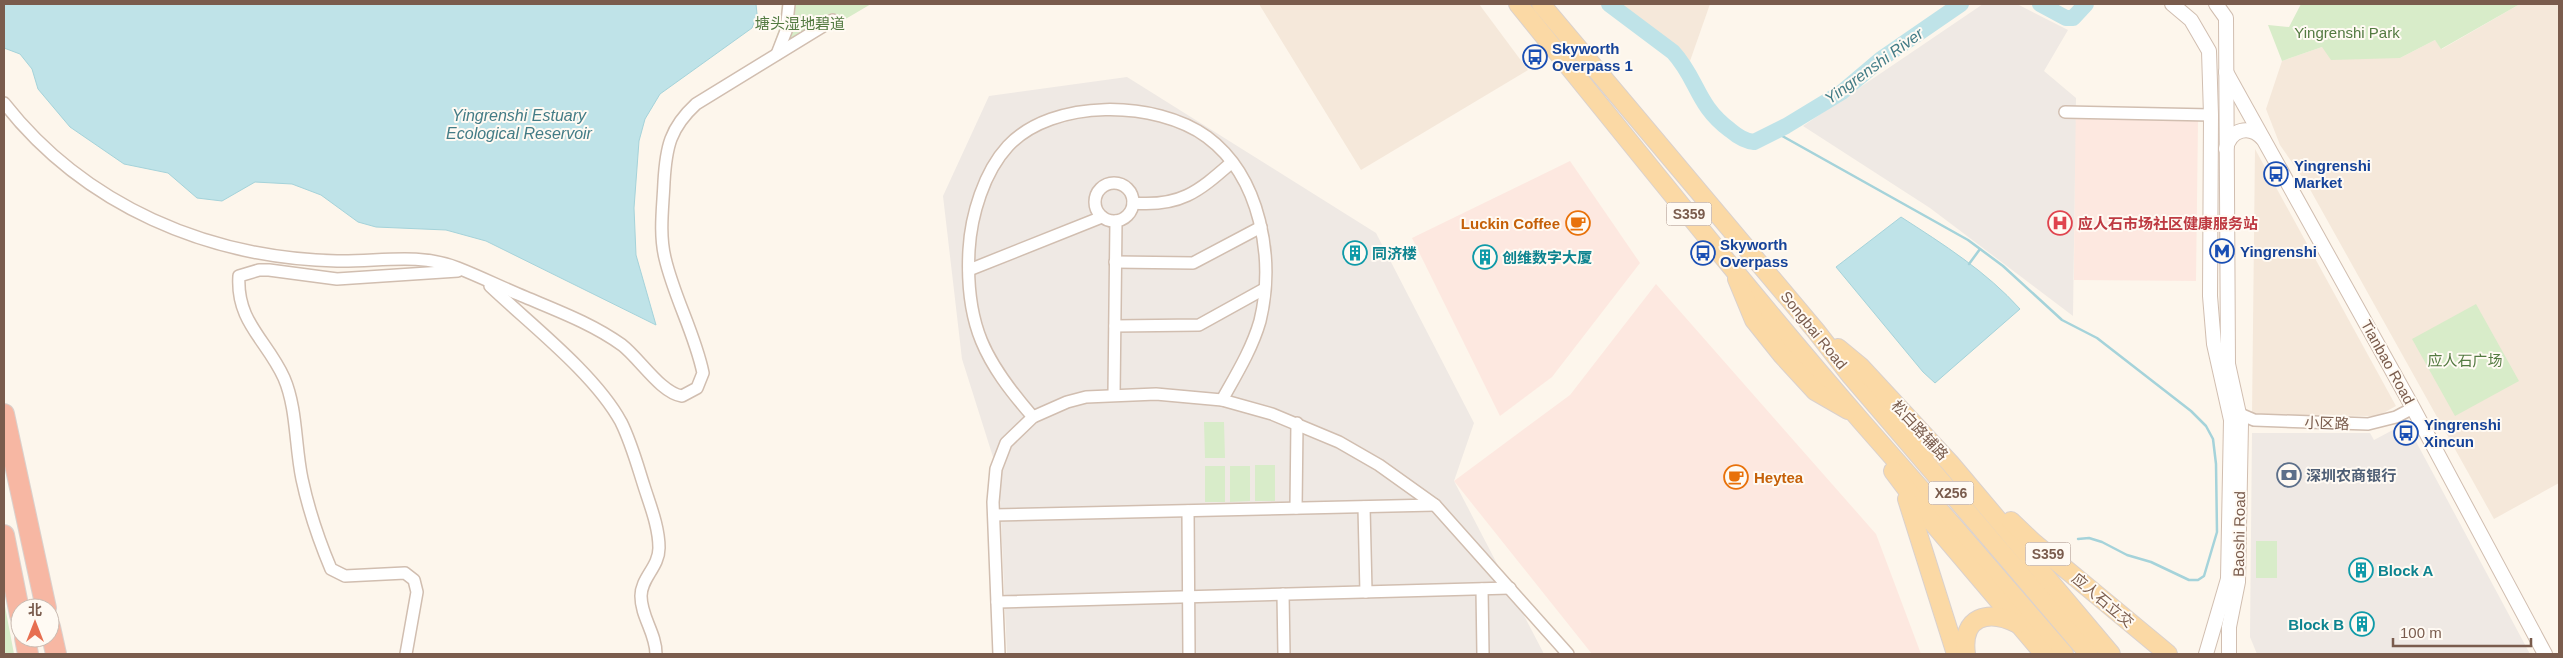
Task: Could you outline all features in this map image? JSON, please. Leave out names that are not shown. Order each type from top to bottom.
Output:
[{"type":"highway","points":[[4,414],[44,598]]},
{"type":"highway","points":[[4,535],[17,598]]},
{"type":"main road","name":"Songbai Road","points":[[1518,4],[1860,419],[1929,495],[2064,654]]},
{"type":"main road","name":"Songbai Road","points":[[1541,4],[1816,331],[1851,376],[2089,654]]},
{"type":"main road","name":"松白路辅路","points":[[1816,331],[1862,367],[1950,463],[2111,654]]},
{"type":"main road","name":"S359","points":[[1860,419],[1926,515],[2044,654]]},
{"type":"main road","name":"应人石立交","points":[[1950,463],[2033,542],[2168,654]]},
{"type":"main road","name":"S359","points":[[1894,471],[1917,526],[1956,654]]},
{"type":"main road","points":[[1966,654],[1966,634],[1976,620],[1985,616],[1996,616],[2019,624]]},
{"type":"street","points":[[777,54],[786,31],[789,4]]},
{"type":"street","points":[[2172,4],[2191,20],[2209,51],[2211,115],[2210,296],[2235,417]]},
{"type":"street","points":[[2216,4],[2226,18],[2223,364]]},
{"type":"street","points":[[4,103],[30,133],[88,183],[120,204],[191,236],[228,248],[266,255],[338,261],[400,257],[429,260],[465,271],[599,330],[643,364],[667,391],[674,395],[690,393],[702,381],[701,365],[669,270],[663,244],[662,217],[667,146],[683,116],[696,104],[833,20]]},
{"type":"street","name":"Tianbao Road","points":[[2226,72],[2413,408],[2545,654]]},
{"type":"street","points":[[1033,417],[1000,379],[985,352],[973,316],[969,270],[972,224],[991,172],[1008,147],[1032,128],[1047,121],[1064,115],[1105,110],[1142,112],[1161,116],[1206,137],[1231,162],[1249,190],[1261,227],[1265,264],[1263,307],[1256,334],[1222,400]]},
{"type":"street","points":[[2065,112],[2211,115]]},
{"type":"street","points":[[2226,149],[2230,137],[2241,130],[2254,131],[2264,140]]},
{"type":"street","points":[[1133,203],[1165,204],[1189,196],[1231,162]]},
{"type":"street","points":[[1109,184],[1125,186],[1132,194],[1133,203],[1129,214],[1116,221],[1102,217],[1096,210],[1095,201],[1101,188],[1109,184]]},
{"type":"street","points":[[969,270],[1102,217]]},
{"type":"street","points":[[1114,395],[1116,221]]},
{"type":"street","points":[[1115,262],[1193,263],[1261,227]]},
{"type":"street","points":[[406,654],[417,592],[414,580],[405,573],[345,576],[337,574],[331,569],[302,480],[289,394],[284,379],[244,315],[239,296],[240,276],[249,272],[269,270],[337,279],[465,271]]},
{"type":"street","points":[[483,279],[590,379],[611,406],[628,437],[654,520],[659,547],[658,560],[645,582],[641,594],[642,607],[653,632],[656,654]]},
{"type":"street","points":[[1115,326],[1199,325],[1264,289]]},
{"type":"street","points":[[999,654],[994,481],[1000,456],[1006,443],[1033,417],[1067,402],[1114,395],[1178,395],[1222,400],[1264,411],[1297,423],[1339,442],[1379,464],[1435,505],[1565,652]]},
{"type":"street","name":"小区路","points":[[2235,417],[2254,420],[2368,424],[2396,417],[2413,408]]},
{"type":"street","name":"Baoshi Road","points":[[2206,654],[2228,579],[2235,417]]},
{"type":"street","name":"Baoshi Road","points":[[2229,654],[2229,627],[2238,582],[2235,417]]},
{"type":"street","points":[[1296,508],[1297,423]]},
{"type":"street","points":[[994,515],[1435,505]]},
{"type":"street","points":[[1364,507],[1366,592]]},
{"type":"street","points":[[1188,511],[1189,654]]},
{"type":"street","points":[[997,602],[1510,588]]},
{"type":"street","points":[[1482,589],[1484,654]]},
{"type":"street","points":[[1283,594],[1284,654]]},
{"type":"shaded area","points":[[1259,4],[1479,4],[1528,70],[1361,170]]},
{"type":"shaded area","points":[[1614,4],[1710,4],[1690,61],[1667,39]]},
{"type":"shaded area","points":[[1983,4],[2017,4],[2068,30],[2044,71],[2076,98],[2073,316],[1930,208],[1803,126]]},
{"type":"shaded area","points":[[2520,4],[2559,4],[2559,483],[2494,519],[2307,184],[2280,145],[2266,109],[2282,61],[2322,47],[2400,58],[2435,40],[2442,49]]},
{"type":"shaded area","points":[[1127,77],[1376,233],[1474,423],[1454,481],[1544,654],[1007,654],[999,476],[962,359],[943,196],[989,96]]},
{"type":"shaded area","points":[[2075,119],[2198,120],[2196,281],[2074,280]]},
{"type":"shaded area","points":[[2255,149],[2396,406],[2378,416],[2252,415]]},
{"type":"shaded area","points":[[1570,161],[1640,263],[1552,377],[1500,416],[1412,238]]},
{"type":"shaded area","points":[[1656,284],[1876,534],[1921,654],[1592,654],[1454,481],[1570,395]]},
{"type":"shaded area","points":[[2406,423],[2530,654],[2257,654],[2250,637],[2252,433],[2370,433],[2374,440]]},
{"type":"green space","name":"塘头湿地碧道","points":[[782,4],[871,4],[776,60],[771,52],[779,29]]},
{"type":"green space","name":"Yingrenshi Park","points":[[2301,4],[2520,4],[2441,49],[2435,40],[2400,58],[2331,60],[2322,47],[2282,61],[2268,25],[2289,27]]},
{"type":"green space","name":"应人石广场","points":[[2476,304],[2519,381],[2455,416],[2412,339]]},
{"type":"green space","points":[[1204,422],[1224,422],[1225,458],[1205,458]]},
{"type":"green space","points":[[1255,465],[1275,465],[1275,501],[1255,501]]},
{"type":"green space","points":[[1205,466],[1225,466],[1225,502],[1205,502]]},
{"type":"green space","points":[[1230,466],[1250,466],[1250,501],[1230,502]]},
{"type":"green space","points":[[2256,541],[2277,541],[2277,578],[2256,578]]},
{"type":"green space","points":[[4,601],[10,633],[10,648],[13,648],[14,654],[4,654]]},
{"type":"water","name":"Yingrenshi Estuary Ecological Reservoir","points":[[4,4],[756,4],[757,14],[752,28],[660,94],[645,119],[639,141],[634,208],[636,255],[656,325],[486,241],[446,230],[376,227],[358,222],[321,195],[292,184],[255,182],[222,201],[197,198],[168,173],[124,164],[70,127],[38,89],[32,69],[20,54],[4,48]]},
{"type":"water","points":[[1901,217],[1979,271],[2020,309],[1935,383],[1923,372],[1836,267]]},
{"type":"waterway","name":"Yingrenshi River","points":[[1609,4],[1673,52],[1688,72],[1710,111],[1738,136],[1747,141],[1754,142],[1786,126],[1842,92],[1881,59],[1961,4]]},
{"type":"waterway","name":"Yingrenshi River","points":[[2040,4],[2066,18],[2073,18],[2086,4]]},
{"type":"waterway","points":[[1775,132],[1968,240],[2003,266],[2062,320],[2097,338],[2191,411],[2206,426],[2213,439],[2216,464],[2217,532],[2204,576],[2198,580],[2189,580],[2151,562],[2127,555],[2102,542],[2089,538],[2078,539]]},
{"type":"waterway","points":[[1969,264],[1980,249]]},
{"type":"place","name":"Skyworth Overpass 1","points":[[1535,57]]},
{"type":"place","name":"Yingrenshi Market","points":[[2276,174]]},
{"type":"place","name":"Luckin Coffee","points":[[1578,223]]},
{"type":"place","name":"应人石市场社区健康服务站","points":[[2060,223]]},
{"type":"place","name":"Yingrenshi","points":[[2222,251]]},
{"type":"place","name":"同济楼","points":[[1355,253]]},
{"type":"place","name":"Skyworth Overpass","points":[[1703,253]]},
{"type":"place","name":"创维数字大厦","points":[[1485,257]]},
{"type":"place","name":"Yingrenshi Xincun","points":[[2406,433]]},
{"type":"place","name":"深圳农商银行","points":[[2289,475]]},
{"type":"place","name":"Heytea","points":[[1736,477]]},
{"type":"place","name":"Block A","points":[[2361,570]]},
{"type":"place","name":"Block B","points":[[2362,624]]}]
